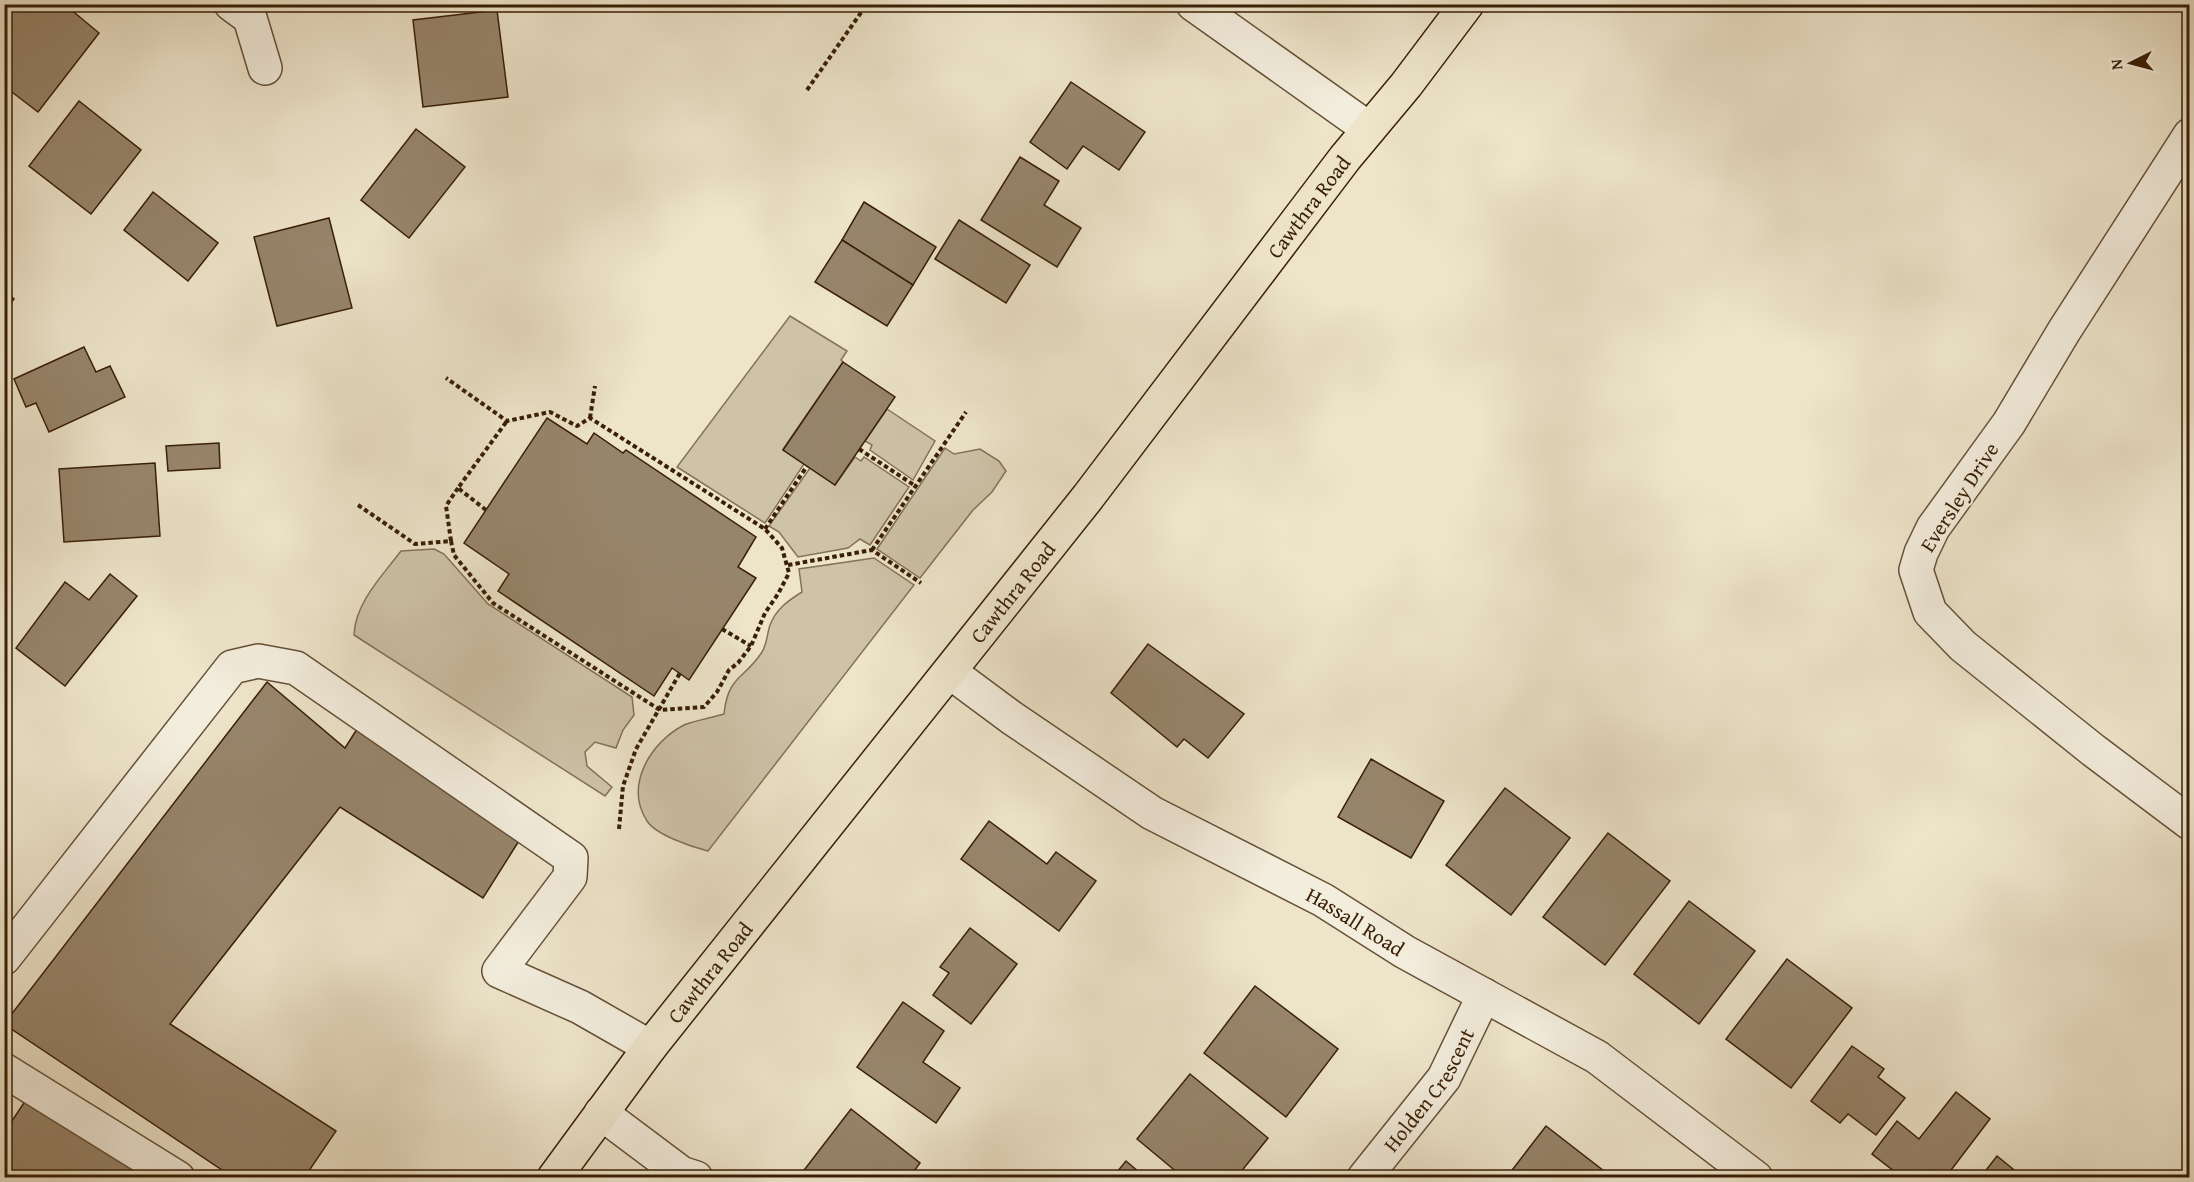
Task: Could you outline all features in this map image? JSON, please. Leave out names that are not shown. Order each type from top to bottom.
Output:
[{"type":"main road","name":"Cawthra Road","points":[[554,1178],[650,1047],[747,927],[815,837],[1088,498],[1368,129],[1406,85],[1467,4]]},
{"type":"street","points":[[231,4],[250,18],[265,68]]},
{"type":"street","points":[[1194,4],[1368,129]]},
{"type":"street","name":"Eversley Drive","points":[[2190,135],[2064,331],[2009,423],[1934,528],[1921,553],[1916,570],[1930,612],[1963,646],[2093,750],[2190,823]]},
{"type":"street","points":[[4,958],[232,667],[258,661],[296,668],[571,858],[570,877],[499,971],[580,1007],[650,1047]]},
{"type":"street","name":"Hassall Road","points":[[950,672],[1012,718],[1152,813],[1323,900],[1405,952],[1597,1057],[1756,1178]]},
{"type":"street","name":"Holden Crescent","points":[[1364,1178],[1444,1078],[1484,995]]},
{"type":"street","points":[[4,1070],[178,1178]]},
{"type":"street","points":[[601,1113],[681,1173],[696,1178]]},
{"type":"path","points":[[807,90],[867,4]]},
{"type":"path","points":[[446,378],[507,421]]},
{"type":"path","points":[[590,418],[765,529],[782,548],[789,573],[765,613],[751,646],[738,663],[729,670],[717,692],[704,707],[660,710],[494,603],[454,555],[446,506],[507,421],[550,412],[577,426],[590,418],[596,386]]},
{"type":"path","points":[[872,550],[914,485],[966,412]]},
{"type":"path","points":[[859,449],[914,485]]},
{"type":"path","points":[[765,529],[807,466]]},
{"type":"path","points":[[458,488],[486,510]]},
{"type":"path","points":[[358,505],[415,544],[451,541]]},
{"type":"path","points":[[788,565],[872,550],[921,583]]},
{"type":"path","points":[[722,629],[751,646]]},
{"type":"path","points":[[618,829],[623,786],[636,749],[680,673]]},
{"type":"shaded area","points":[[790,316],[847,351],[841,360],[843,362],[783,449],[804,464],[765,523],[677,467]]},
{"type":"shaded area","points":[[887,409],[935,441],[913,480],[870,450],[872,445],[865,441]]},
{"type":"shaded area","points":[[945,448],[954,454],[980,449],[999,461],[1006,471],[992,492],[973,510],[920,578],[877,549]]},
{"type":"shaded area","points":[[855,457],[861,461],[864,457],[909,487],[870,545],[860,539],[848,548],[798,557],[779,532],[769,526],[810,468],[835,485]]},
{"type":"shaded area","points":[[434,549],[444,554],[488,604],[632,697],[634,715],[623,730],[616,748],[595,742],[585,752],[587,766],[612,787],[605,796],[354,635],[364,601],[401,551]]},
{"type":"shaded area","points":[[874,558],[914,585],[708,851],[675,840],[658,831],[647,821],[638,793],[644,766],[652,753],[661,742],[684,725],[724,714],[729,692],[762,652],[770,625],[776,614],[802,592],[799,569]]},
{"type":"building","points":[[13,4],[64,4],[99,33],[38,112],[4,86],[4,16]]},
{"type":"building","points":[[497,10],[508,97],[423,107],[413,20]]},
{"type":"building","points":[[1071,82],[1145,132],[1119,170],[1083,146],[1067,169],[1030,142]]},
{"type":"building","points":[[79,101],[141,150],[91,214],[29,166]]},
{"type":"building","points":[[416,129],[465,167],[409,238],[361,200]]},
{"type":"building","points":[[1020,157],[1059,181],[1044,205],[1081,228],[1057,267],[981,220]]},
{"type":"building","points":[[153,192],[218,243],[188,281],[124,230]]},
{"type":"building","points":[[864,202],[936,247],[913,285],[842,240]]},
{"type":"building","points":[[329,218],[352,308],[277,326],[254,237]]},
{"type":"building","points":[[959,220],[1030,265],[1006,303],[935,259]]},
{"type":"building","points":[[842,240],[913,285],[887,326],[815,282]]},
{"type":"building","points":[[4,291],[14,299],[4,312]]},
{"type":"building","points":[[84,347],[96,372],[110,366],[125,397],[49,432],[36,403],[26,407],[14,379]]},
{"type":"building","points":[[843,362],[895,397],[835,485],[783,450]]},
{"type":"building","points":[[547,418],[587,444],[594,433],[623,453],[626,450],[756,537],[738,567],[756,578],[689,680],[672,668],[654,696],[498,591],[509,574],[464,543]]},
{"type":"building","points":[[219,443],[220,468],[168,471],[166,446]]},
{"type":"building","points":[[155,463],[160,536],[64,542],[59,469]]},
{"type":"building","points":[[110,574],[137,596],[65,686],[16,648],[65,582],[89,600]]},
{"type":"building","points":[[1148,644],[1244,714],[1208,758],[1184,739],[1177,747],[1111,693]]},
{"type":"building","points":[[267,682],[345,748],[357,729],[522,836],[483,898],[340,807],[170,1024],[336,1131],[304,1178],[234,1178],[4,1024]]},
{"type":"building","points":[[1371,759],[1444,801],[1411,858],[1338,817]]},
{"type":"building","points":[[1505,788],[1570,838],[1511,915],[1446,865]]},
{"type":"building","points":[[989,821],[1047,864],[1056,852],[1096,881],[1059,931],[961,859]]},
{"type":"building","points":[[1608,833],[1670,881],[1605,965],[1543,917]]},
{"type":"building","points":[[1689,901],[1755,951],[1699,1024],[1634,974]]},
{"type":"building","points":[[970,928],[1017,964],[971,1024],[933,995],[949,973],[940,967]]},
{"type":"building","points":[[1787,959],[1852,1008],[1791,1088],[1726,1039]]},
{"type":"building","points":[[1255,986],[1338,1049],[1286,1117],[1204,1053]]},
{"type":"building","points":[[903,1002],[944,1031],[923,1062],[960,1088],[936,1123],[857,1067]]},
{"type":"building","points":[[1852,1046],[1884,1069],[1878,1077],[1905,1098],[1876,1135],[1848,1114],[1840,1123],[1811,1101]]},
{"type":"building","points":[[1190,1074],[1268,1138],[1236,1178],[1184,1178],[1137,1139]]},
{"type":"building","points":[[35,1086],[152,1178],[4,1178],[4,1133]]},
{"type":"building","points":[[1956,1092],[1990,1119],[1945,1178],[1903,1178],[1872,1154],[1897,1121],[1919,1139]]},
{"type":"building","points":[[851,1109],[920,1163],[909,1178],[798,1178]]},
{"type":"building","points":[[1546,1126],[1613,1178],[1506,1178]]},
{"type":"building","points":[[1997,1156],[2024,1178],[1980,1178]]},
{"type":"building","points":[[1126,1161],[1146,1178],[1112,1178]]}]
